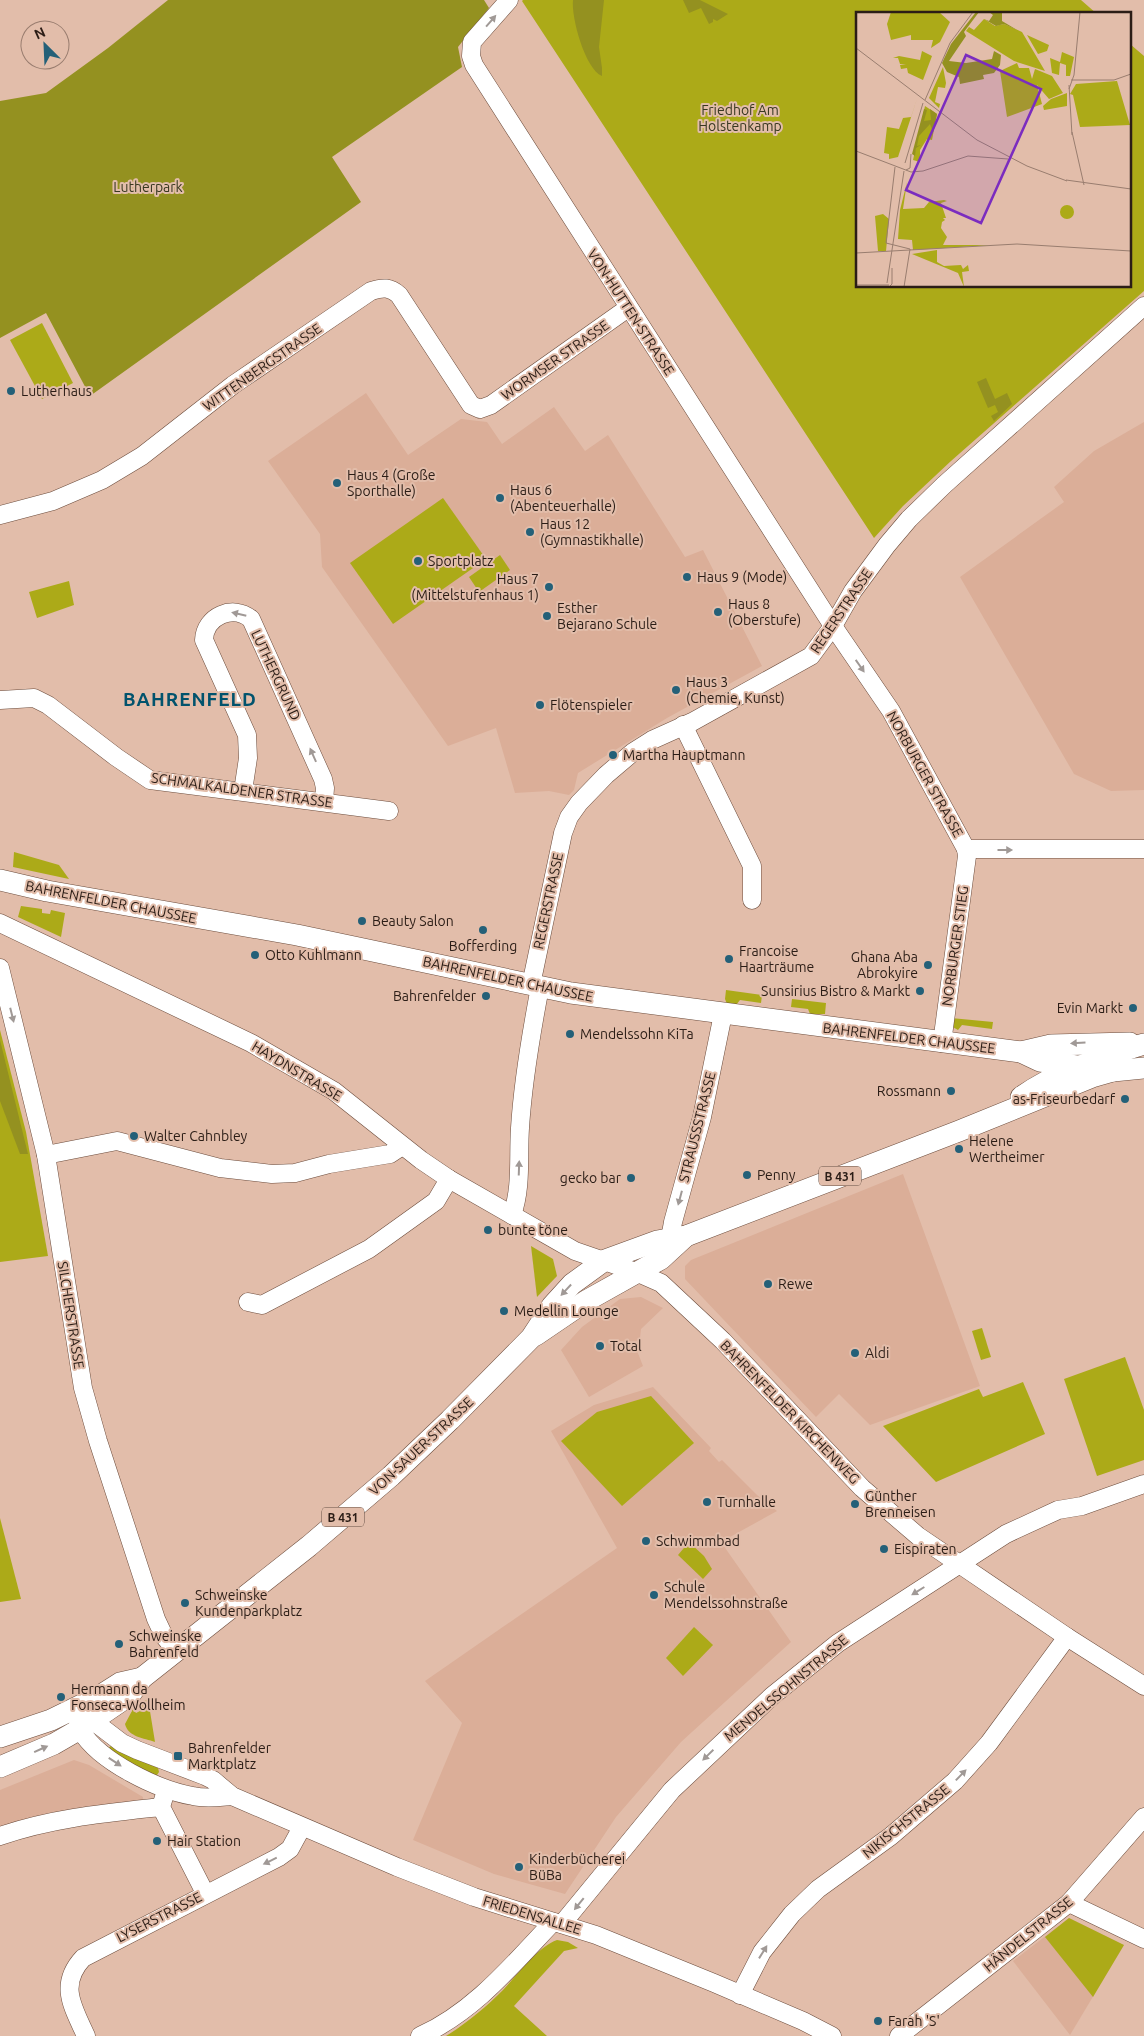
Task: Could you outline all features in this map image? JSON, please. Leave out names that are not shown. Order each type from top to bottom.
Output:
[{"type":"main road","name":"BAHRENFELDER CHAUSSEE","points":[[0,880],[47,891],[297,935],[536,986],[620,1001],[1021,1052],[1040,1061],[1113,1071],[1144,1068]]},
{"type":"main road","name":"BAHRENFELDER CHAUSSEE","points":[[1021,1052],[1051,1045],[1076,1043],[1144,1043]]},
{"type":"main road","name":"BAHRENFELDER CHAUSSEE","points":[[994,1116],[1047,1080],[1080,1065],[1144,1043]]},
{"type":"main road","name":"VON-SAUER-STRASSE","points":[[87,1725],[130,1695],[142,1678],[319,1538],[391,1476],[531,1338],[552,1306],[572,1284],[604,1260],[671,1239],[959,1131],[1092,1077],[1113,1071]]},
{"type":"main road","name":"VON-SAUER-STRASSE","points":[[531,1338],[586,1302],[661,1258],[671,1239]]},
{"type":"main road","points":[[636,1272],[671,1239]]},
{"type":"main road","points":[[586,1302],[604,1260]]},
{"type":"main road","name":"VON-SAUER-STRASSE","points":[[76,1708],[120,1683],[142,1678]]},
{"type":"main road","name":"B 431","points":[[0,1737],[35,1726],[76,1708]]},
{"type":"main road","name":"B 431","points":[[0,1767],[54,1744],[87,1725]]},
{"type":"main road","name":"B 431","points":[[0,1750],[14,1743],[35,1726]]},
{"type":"street","name":"VON-HUTTEN-STRASSE","points":[[509,0],[472,42],[471,56],[474,65],[833,626]]},
{"type":"street","name":"WITTENBERGSTRASSE","points":[[0,515],[53,501],[102,480],[142,456],[233,385],[380,288],[388,288],[399,295],[471,405],[480,409]]},
{"type":"street","name":"REGERSTRASSE","points":[[512,1215],[518,1199],[520,1128],[525,1068],[536,986],[563,833],[569,817],[594,786],[633,752],[662,734],[683,725],[811,656],[833,626],[852,592],[887,545],[910,519],[944,485],[1144,306]]},
{"type":"street","name":"WORMSER STRASSE","points":[[480,409],[491,404],[628,308]]},
{"type":"street","name":"LUTHERGRUND","points":[[243,791],[248,758],[246,736],[204,640],[208,625],[214,619],[228,612],[245,615],[250,619],[323,780],[325,788],[324,801]]},
{"type":"street","name":"NORBURGER STRASSE","points":[[833,626],[891,711],[966,849],[1144,849]]},
{"type":"street","name":"SCHMALKALDENER STRASSE","points":[[0,700],[34,698],[48,705],[139,774],[150,780],[324,801],[389,811]]},
{"type":"street","points":[[683,725],[752,866],[752,900]]},
{"type":"street","name":"NORBURGER STIEG","points":[[942,1043],[967,856],[966,849]]},
{"type":"street","name":"HAYDNSTRASSE","points":[[0,924],[251,1043],[334,1091],[402,1146],[449,1179],[575,1251],[604,1260]]},
{"type":"street","name":"SILCHERSTRASSE","points":[[0,968],[46,1155],[83,1388],[98,1442],[156,1619],[164,1636],[176,1651]]},
{"type":"street","name":"STRAUSSSTRASSE","points":[[671,1239],[673,1222],[702,1118],[723,1014]]},
{"type":"street","points":[[46,1155],[117,1141],[220,1168],[272,1174],[295,1173],[329,1164],[390,1154],[402,1146]]},
{"type":"street","points":[[248,1302],[262,1305],[369,1250],[436,1201],[449,1179]]},
{"type":"street","points":[[604,1260],[636,1272]]},
{"type":"street","name":"BAHRENFELDER KIRCHENWEG","points":[[636,1272],[660,1283],[703,1321],[862,1488],[918,1536],[1067,1637],[1144,1686]]},
{"type":"street","name":"MENDELSSOHNSTRASSE","points":[[558,1923],[672,1790],[772,1696],[838,1643],[1006,1534],[1058,1510],[1082,1506],[1144,1484]]},
{"type":"street","name":"NIKISCHSTRASSE","points":[[740,1996],[762,1952],[792,1914],[818,1889],[891,1836],[955,1781],[988,1743],[1067,1637]]},
{"type":"street","name":"FRIEDENSALLEE","points":[[76,1708],[87,1725],[96,1749],[118,1765],[166,1788],[200,1797],[232,1796]]},
{"type":"street","name":"FRIEDENSALLEE","points":[[87,1725],[122,1743],[175,1766],[214,1780],[232,1796],[397,1867],[474,1897],[596,1935],[803,2021],[832,2036]]},
{"type":"street","points":[[175,1766],[161,1806],[205,1893]]},
{"type":"street","points":[[0,1836],[45,1823],[161,1806]]},
{"type":"street","name":"HÄNDELSTRASSE","points":[[899,2036],[1070,1903],[1144,1817]]},
{"type":"street","name":"LYSERSTRASSE","points":[[86,2036],[71,2001],[69,1985],[72,1972],[83,1958],[91,1952],[285,1853],[290,1849],[302,1827]]},
{"type":"street","points":[[1070,1903],[1144,1940]]},
{"type":"street","points":[[420,2036],[458,2016],[558,1923]]},
{"type":"shaded area","name":"Esther Bejarano Schule","points":[[366,393],[408,455],[461,419],[487,422],[502,444],[554,407],[585,451],[608,435],[685,557],[703,550],[762,666],[667,718],[578,773],[574,790],[569,795],[549,791],[515,793],[496,728],[448,746],[322,567],[320,534],[268,461]]},
{"type":"shaded area","points":[[1144,422],[1144,790],[1111,791],[1074,774],[960,577],[1064,502],[1054,487],[1094,451]]},
{"type":"shaded area","points":[[903,1174],[980,1386],[870,1425],[839,1394],[816,1417],[685,1279],[685,1266],[691,1260]]},
{"type":"shaded area","name":"Total","points":[[641,1297],[663,1308],[641,1329],[640,1338],[634,1343],[643,1366],[589,1397],[561,1350],[582,1327],[620,1299]]},
{"type":"shaded area","name":"Schule Mendelssohnstraße","points":[[653,1387],[711,1448],[709,1451],[719,1462],[722,1460],[757,1495],[777,1511],[721,1542],[791,1642],[681,1742],[616,1817],[565,1894],[494,1874],[413,1840],[462,1723],[425,1681],[617,1548],[551,1431],[594,1405]]},
{"type":"shaded area","points":[[74,1760],[89,1765],[143,1797],[142,1804],[0,1829],[0,1790]]},
{"type":"shaded area","points":[[1069,1918],[1124,1945],[1070,2035],[1013,1961]]},
{"type":"green space","name":"Lutherpark","points":[[168,0],[484,0],[489,8],[458,47],[462,67],[332,157],[361,202],[90,396],[46,313],[0,338],[0,101],[46,93],[108,48]]},
{"type":"green space","points":[[573,0],[604,0],[599,47],[602,76],[590,64],[580,42],[574,18]]},
{"type":"green space","points":[[683,0],[700,0],[728,14],[717,21],[713,19],[713,22],[709,24],[701,8],[689,13]]},
{"type":"green space","name":"Friedhof Am Holstenkamp","points":[[1081,0],[1095,12],[856,12],[856,288],[1132,288],[1132,46],[1144,56],[1144,291],[951,461],[903,506],[874,538],[522,1]]},
{"type":"green space","points":[[42,323],[73,383],[42,399],[10,340]]},
{"type":"green space","points":[[986,378],[995,399],[1007,393],[1012,404],[994,421],[991,416],[998,412],[995,405],[988,408],[977,382]]},
{"type":"green space","name":"Sportplatz","points":[[443,498],[486,559],[393,624],[350,563]]},
{"type":"green space","points":[[500,555],[510,570],[479,592],[469,577]]},
{"type":"green space","points":[[69,581],[74,605],[37,618],[29,592]]},
{"type":"green space","points":[[14,852],[59,865],[69,879],[13,867]]},
{"type":"green space","points":[[21,906],[42,909],[42,913],[50,914],[51,910],[65,913],[61,937],[18,917]]},
{"type":"green space","points":[[726,990],[762,995],[761,1003],[740,1000],[736,1005],[727,1004],[725,999]]},
{"type":"green space","points":[[792,999],[826,1003],[825,1014],[810,1014],[808,1009],[791,1007]]},
{"type":"green space","points":[[951,1018],[993,1022],[992,1029],[962,1025],[958,1030],[951,1026]]},
{"type":"green space","points":[[0,1030],[26,1132],[48,1256],[0,1262]]},
{"type":"green space","points":[[0,1040],[28,1154],[20,1154],[0,1101]]},
{"type":"green space","points":[[531,1246],[553,1259],[557,1276],[537,1297]]},
{"type":"green space","points":[[982,1328],[991,1357],[981,1360],[972,1331]]},
{"type":"green space","points":[[1125,1357],[1144,1410],[1144,1460],[1097,1476],[1064,1379]]},
{"type":"green space","points":[[1023,1382],[1045,1434],[936,1482],[883,1426],[979,1389],[983,1397]]},
{"type":"green space","points":[[651,1396],[694,1443],[622,1506],[561,1441],[597,1412]]},
{"type":"green space","points":[[0,1518],[21,1599],[0,1602]]},
{"type":"green space","points":[[689,1542],[704,1556],[712,1569],[703,1579],[678,1555]]},
{"type":"green space","points":[[694,1627],[713,1645],[683,1676],[666,1658]]},
{"type":"green space","points":[[148,1699],[155,1742],[129,1732],[125,1724],[133,1709],[136,1713],[142,1710],[139,1705]]},
{"type":"green space","points":[[112,1745],[158,1768],[159,1772],[153,1776],[106,1750]]},
{"type":"green space","points":[[1069,1918],[1124,1945],[1093,1997],[1045,1937]]},
{"type":"green space","points":[[557,1940],[568,1942],[578,1948],[564,1951],[514,2006],[547,2036],[446,2036],[483,2009],[536,1955]]},
{"type":"place","name":"Lutherhaus","points":[[11,391]]},
{"type":"place","name":"Haus 4 (Große Sporthalle)","points":[[337,483]]},
{"type":"place","name":"Haus 6 (Abenteuerhalle)","points":[[500,498]]},
{"type":"place","name":"Haus 12 (Gymnastikhalle)","points":[[530,532]]},
{"type":"place","name":"Sportplatz","points":[[418,561]]},
{"type":"place","name":"Haus 9 (Mode)","points":[[687,577]]},
{"type":"place","name":"Haus 7 (Mittelstufenhaus 1)","points":[[549,587]]},
{"type":"place","name":"Haus 8 (Oberstufe)","points":[[718,612]]},
{"type":"place","name":"Esther Bejarano Schule","points":[[547,616]]},
{"type":"place","name":"Haus 3 (Chemie, Kunst)","points":[[676,690]]},
{"type":"place","name":"Flötenspieler","points":[[540,705]]},
{"type":"place","name":"Martha Hauptmann","points":[[613,755]]},
{"type":"place","name":"Beauty Salon","points":[[362,921]]},
{"type":"place","name":"Bofferding","points":[[483,930]]},
{"type":"place","name":"Otto Kuhlmann","points":[[255,955]]},
{"type":"place","name":"Francoise Haarträume","points":[[729,959]]},
{"type":"place","name":"Ghana Aba Abrokyire","points":[[928,965]]},
{"type":"place","name":"Sunsirius Bistro & Markt","points":[[920,991]]},
{"type":"place","name":"Bahrenfelder","points":[[486,996]]},
{"type":"place","name":"Evin Markt","points":[[1133,1008]]},
{"type":"place","name":"Mendelssohn KiTa","points":[[570,1034]]},
{"type":"place","name":"Rossmann","points":[[951,1091]]},
{"type":"place","name":"as-Friseurbedarf","points":[[1125,1099]]},
{"type":"place","name":"Walter Cahnbley","points":[[134,1136]]},
{"type":"place","name":"Helene Wertheimer","points":[[959,1149]]},
{"type":"place","name":"Penny","points":[[747,1175]]},
{"type":"place","name":"gecko bar","points":[[631,1178]]},
{"type":"place","name":"bunte töne","points":[[488,1230]]},
{"type":"place","name":"Rewe","points":[[768,1284]]},
{"type":"place","name":"Medellin Lounge","points":[[504,1311]]},
{"type":"place","name":"Total","points":[[600,1346]]},
{"type":"place","name":"Aldi","points":[[855,1353]]},
{"type":"place","name":"Turnhalle","points":[[707,1502]]},
{"type":"place","name":"Günther Brenneisen","points":[[855,1504]]},
{"type":"place","name":"Schwimmbad","points":[[646,1541]]},
{"type":"place","name":"Eispiraten","points":[[884,1549]]},
{"type":"place","name":"Schule Mendelssohnstraße","points":[[654,1595]]},
{"type":"place","name":"Schweinske Kundenparkplatz","points":[[185,1603]]},
{"type":"place","name":"Schweinske Bahrenfeld","points":[[119,1644]]},
{"type":"place","name":"Hermann da Fonseca-Wollheim","points":[[61,1697]]},
{"type":"place","name":"Bahrenfelder Marktplatz","points":[[178,1756]]},
{"type":"place","name":"Hair Station","points":[[157,1841]]},
{"type":"place","name":"Kinderbücherei BüBa","points":[[519,1867]]},
{"type":"place","name":"Farah 'S'","points":[[878,2021]]},
{"type":"district","name":"BAHRENFELD","points":[[190,699]]}]
